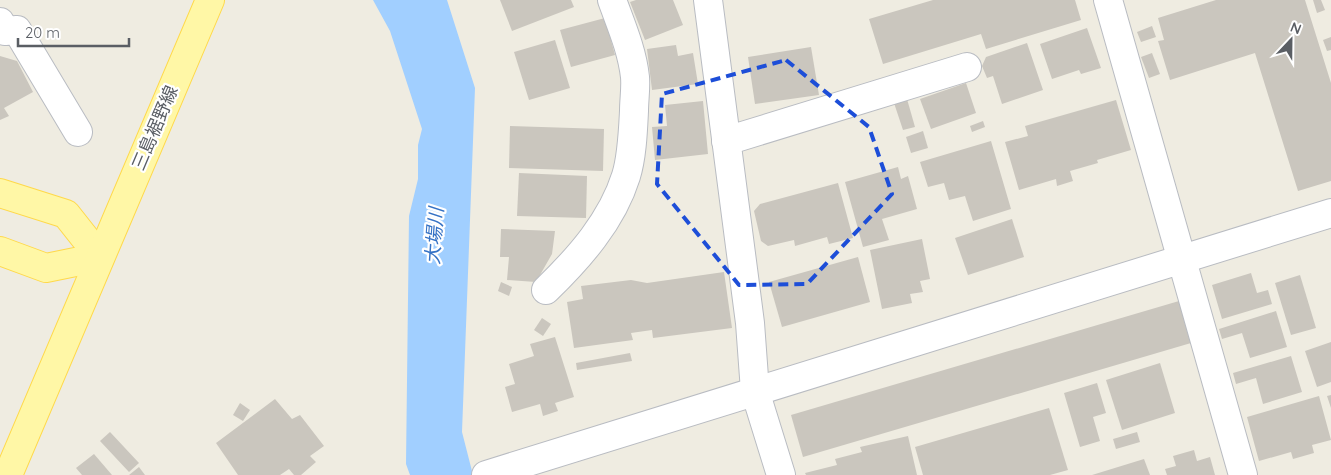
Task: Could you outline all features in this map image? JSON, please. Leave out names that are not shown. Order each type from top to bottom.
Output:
[{"type":"main road","name":"三島裾野線","points":[[8,475],[210,0]]},
{"type":"main road","points":[[0,193],[66,214],[100,256],[46,268],[0,251]]},
{"type":"street","points":[[546,290],[570,266],[598,232],[616,203],[627,175],[634,128],[635,78],[628,46],[612,0]]},
{"type":"street","points":[[708,0],[750,323],[755,392],[781,475]]},
{"type":"street","points":[[1108,0],[1242,475]]},
{"type":"street","points":[[2,29],[17,30],[78,132]]},
{"type":"street","points":[[726,142],[967,67]]},
{"type":"street","points":[[492,473],[1331,213]]},
{"type":"highlighted area","points":[[786,60],[869,127],[892,194],[807,284],[739,285],[657,184],[662,94]]},
{"type":"water","name":"大場川","points":[[373,0],[447,0],[475,88],[462,432],[473,475],[410,475],[406,464],[409,216],[418,179],[418,145],[422,129],[390,31]]},
{"type":"building","points":[[500,0],[571,0],[574,7],[512,31]]},
{"type":"building","points":[[636,0],[673,0],[683,25],[645,40],[630,2]]},
{"type":"building","points":[[933,0],[1075,0],[1081,20],[986,49],[981,34],[883,64],[869,19]]},
{"type":"building","points":[[1216,0],[1305,0],[1331,83],[1331,181],[1298,191],[1255,53],[1170,80],[1158,41],[1164,40],[1158,18]]},
{"type":"building","points":[[1313,0],[1321,0],[1325,10],[1317,13]]},
{"type":"building","points":[[605,18],[615,55],[571,67],[560,30]]},
{"type":"building","points":[[1152,26],[1156,37],[1141,42],[1137,32]]},
{"type":"building","points":[[1087,28],[1101,68],[1081,74],[1079,70],[1052,79],[1040,44]]},
{"type":"building","points":[[1331,37],[1331,50],[1327,51],[1323,40]]},
{"type":"building","points":[[555,40],[570,88],[529,100],[514,52]]},
{"type":"building","points":[[1027,43],[1043,90],[1002,104],[993,76],[987,78],[982,66],[986,57]]},
{"type":"building","points":[[676,45],[678,56],[693,53],[698,84],[652,90],[647,49]]},
{"type":"building","points":[[811,47],[819,95],[755,104],[748,57]]},
{"type":"building","points":[[1152,53],[1160,74],[1149,78],[1141,57]]},
{"type":"building","points":[[0,56],[17,61],[33,92],[4,108],[9,116],[0,120]]},
{"type":"building","points":[[966,83],[976,113],[931,129],[920,99]]},
{"type":"building","points":[[907,99],[915,127],[903,130],[894,103]]},
{"type":"building","points":[[1116,100],[1131,150],[1097,160],[1098,163],[1070,171],[1073,181],[1057,186],[1056,179],[1019,190],[1005,142],[1028,136],[1025,126]]},
{"type":"building","points":[[703,101],[708,154],[655,160],[652,127],[667,126],[665,105]]},
{"type":"building","points":[[983,121],[985,127],[972,132],[970,126]]},
{"type":"building","points":[[510,126],[604,129],[603,171],[509,168]]},
{"type":"building","points":[[923,131],[928,148],[911,153],[906,137]]},
{"type":"building","points":[[991,141],[1011,209],[973,221],[965,196],[949,200],[944,183],[928,187],[920,162]]},
{"type":"building","points":[[898,167],[901,179],[908,176],[917,209],[882,219],[889,240],[863,247],[845,182]]},
{"type":"building","points":[[519,173],[587,176],[586,218],[517,216]]},
{"type":"building","points":[[838,183],[853,238],[829,244],[827,237],[795,246],[794,240],[768,246],[761,241],[754,211],[760,204]]},
{"type":"building","points":[[1012,219],[1024,257],[968,275],[955,238]]},
{"type":"building","points":[[501,229],[555,231],[552,254],[536,282],[507,280],[509,257],[500,257]]},
{"type":"building","points":[[922,239],[930,279],[920,281],[923,292],[910,294],[912,303],[882,309],[870,250]]},
{"type":"building","points":[[858,257],[870,302],[782,327],[769,282]]},
{"type":"building","points":[[724,272],[732,328],[653,338],[652,330],[631,333],[633,340],[574,348],[567,302],[583,299],[581,286],[631,280],[647,283]]},
{"type":"building","points":[[1251,273],[1257,293],[1268,290],[1272,304],[1222,319],[1212,285]]},
{"type":"building","points":[[1300,275],[1316,328],[1291,335],[1275,283]]},
{"type":"building","points":[[501,282],[512,287],[509,296],[498,291]]},
{"type":"building","points":[[1179,301],[1191,343],[803,457],[791,415]]},
{"type":"building","points":[[1276,311],[1287,347],[1250,358],[1242,333],[1222,339],[1219,329]]},
{"type":"building","points":[[542,318],[551,324],[543,336],[534,330]]},
{"type":"building","points":[[555,337],[574,397],[555,403],[558,411],[543,416],[540,404],[512,412],[505,387],[515,384],[509,364],[534,356],[530,344]]},
{"type":"building","points":[[1331,342],[1331,382],[1317,387],[1305,351]]},
{"type":"building","points":[[630,353],[632,361],[577,370],[576,363]]},
{"type":"building","points":[[1291,356],[1302,392],[1263,404],[1256,378],[1236,384],[1233,373]]},
{"type":"building","points":[[1160,363],[1175,413],[1122,430],[1106,380]]},
{"type":"building","points":[[1097,383],[1106,413],[1093,417],[1100,441],[1080,447],[1064,393]]},
{"type":"building","points":[[1331,395],[1331,408],[1327,396]]},
{"type":"building","points":[[1319,396],[1331,440],[1312,445],[1314,453],[1293,459],[1291,452],[1259,461],[1247,417]]},
{"type":"building","points":[[275,399],[292,419],[300,415],[324,446],[310,456],[316,462],[301,475],[294,475],[289,469],[280,475],[238,475],[216,443]]},
{"type":"building","points":[[240,403],[250,410],[243,421],[233,415]]},
{"type":"building","points":[[1049,408],[1068,470],[1050,475],[923,475],[915,447]]},
{"type":"building","points":[[110,432],[139,463],[129,472],[100,441]]},
{"type":"building","points":[[1137,432],[1140,442],[1116,449],[1113,439]]},
{"type":"building","points":[[908,436],[917,475],[806,475],[805,473],[837,465],[835,459],[862,452],[860,447]]},
{"type":"building","points":[[1194,450],[1197,461],[1210,457],[1215,475],[1167,475],[1165,469],[1176,466],[1173,456]]},
{"type":"building","points":[[94,454],[112,475],[82,475],[76,468]]},
{"type":"building","points":[[1144,459],[1150,475],[1092,475]]},
{"type":"building","points":[[139,467],[145,475],[129,475]]}]
